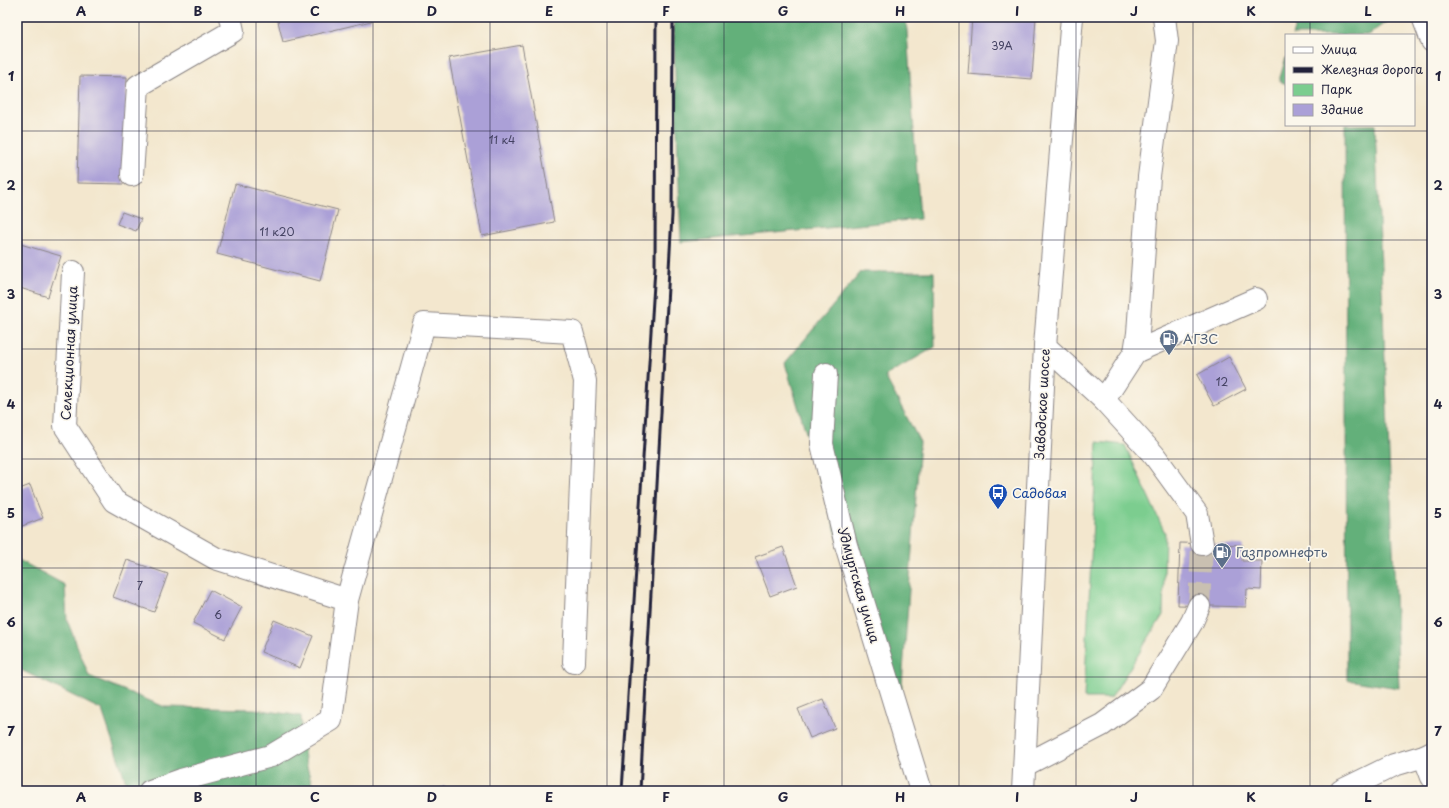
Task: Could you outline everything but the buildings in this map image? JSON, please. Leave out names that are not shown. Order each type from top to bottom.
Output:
[{"type":"street","points":[[132,175],[138,86],[233,31],[230,17]]},
{"type":"street","name":"Заводское шоссе","points":[[1023,791],[1045,346],[1072,17]]},
{"type":"street","points":[[1104,400],[1135,352],[1138,333],[1149,177],[1167,41],[1164,17]]},
{"type":"street","points":[[1424,17],[1432,41]]},
{"type":"street","name":"Селекционная улица","points":[[73,272],[65,426],[114,501],[215,558],[347,600]]},
{"type":"street","points":[[1135,352],[1256,299]]},
{"type":"street","points":[[150,791],[181,780],[271,756],[331,720],[347,600],[424,324],[572,332],[585,381],[574,662]]},
{"type":"street","points":[[1045,346],[1104,400],[1154,455],[1197,514],[1202,544]]},
{"type":"street","name":"Удмуртская улица","points":[[826,374],[822,444],[846,546],[921,791]]},
{"type":"street","points":[[1025,765],[1102,725],[1151,689],[1192,622],[1199,606]]},
{"type":"street","points":[[1341,791],[1394,765],[1428,754],[1432,777]]},
{"type":"green space","points":[[673,17],[906,17],[920,219],[681,242]]},
{"type":"green space","points":[[1298,17],[1393,17],[1371,34],[1292,34]]},
{"type":"green space","points":[[1285,60],[1285,84],[1279,81]]},
{"type":"green space","points":[[1345,126],[1375,126],[1399,688],[1347,680]]},
{"type":"green space","points":[[861,272],[934,272],[935,347],[885,376],[920,442],[898,739],[785,363]]},
{"type":"green space","points":[[1097,442],[1125,445],[1165,533],[1163,615],[1111,698],[1084,698]]},
{"type":"green space","points":[[17,559],[65,585],[67,620],[89,676],[165,707],[255,709],[301,716],[305,760],[314,791],[129,791],[102,710],[17,668]]},
{"type":"tunnel","points":[[1199,606],[1202,544]]},
{"type":"railway","points":[[622,791],[655,268],[656,17]]},
{"type":"railway","points":[[640,791],[672,215],[673,17]]},
{"type":"place","name":"АГЗС","points":[[1169,356]]},
{"type":"place","name":"Садовая","points":[[998,510]]},
{"type":"place","name":"Газпромнефть","points":[[1222,569]]}]
